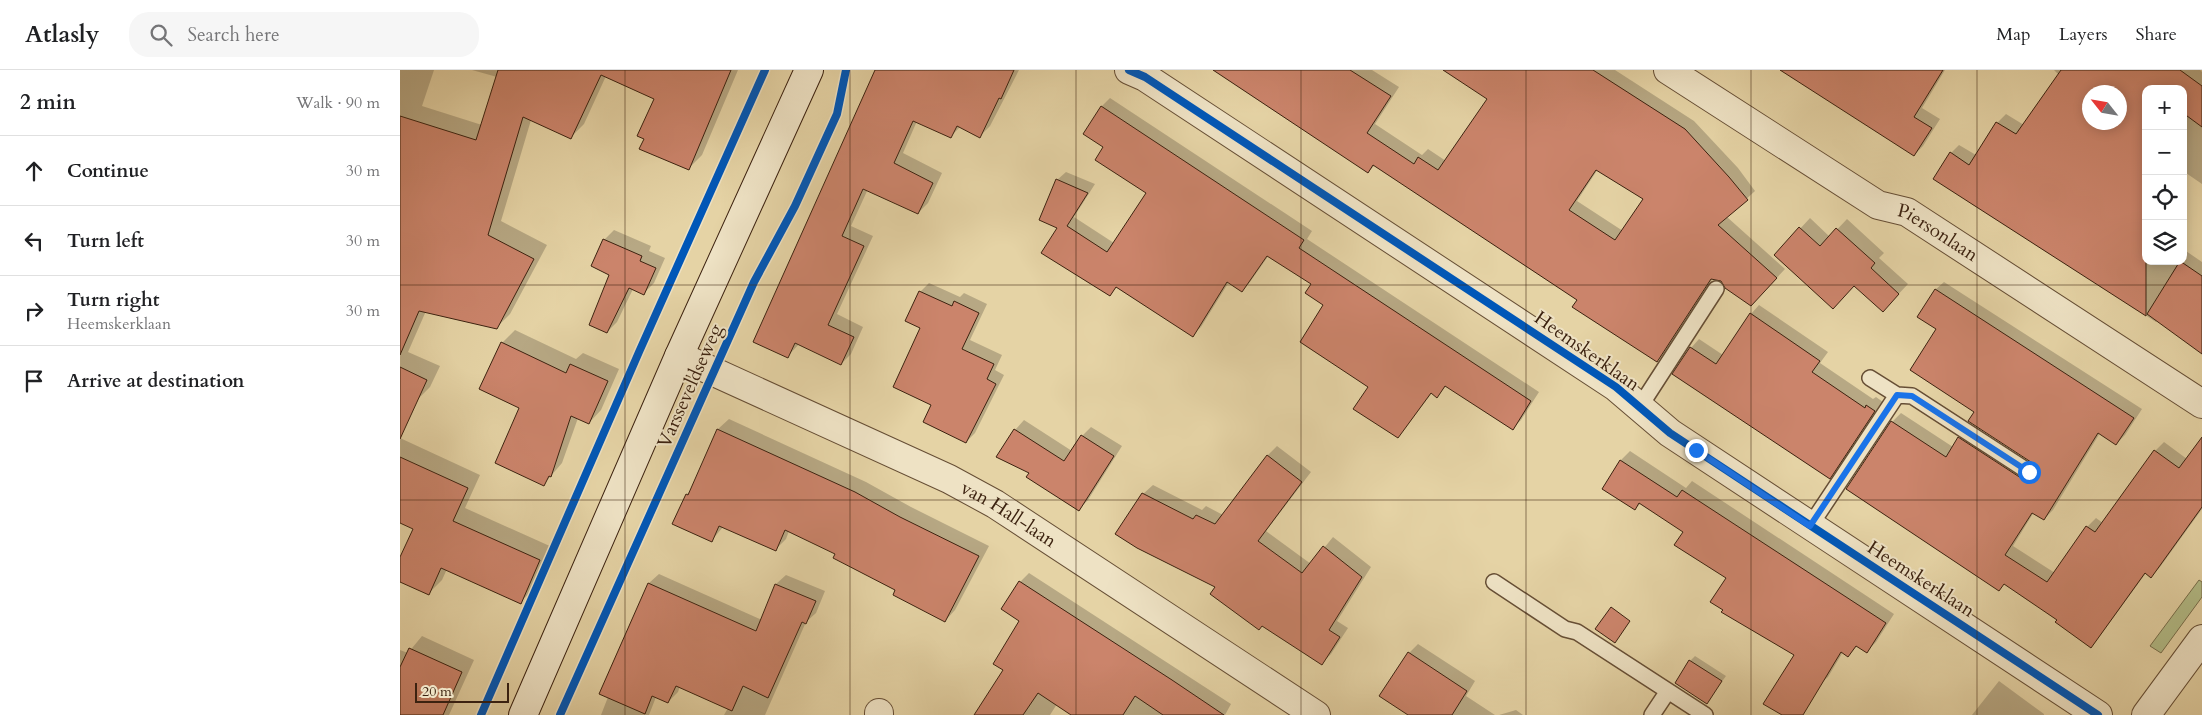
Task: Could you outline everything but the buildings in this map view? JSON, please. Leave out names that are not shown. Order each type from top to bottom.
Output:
[{"type":"street","name":"Varsseveldseweg","points":[[524,715],[679,356],[809,70]]},
{"type":"street","name":"Piersonlaan","points":[[1668,70],[1878,204],[1907,212],[2202,404]]},
{"type":"street","name":"Heemskerklaan","points":[[1141,72],[1616,387],[1670,434],[2098,715]]},
{"type":"street","name":"van Hall-laan","points":[[679,356],[949,479],[995,504],[1316,715]]},
{"type":"street","points":[[2146,715],[2202,639]]},
{"type":"lane","points":[[1639,408],[1716,289]]},
{"type":"lane","points":[[1870,378],[1897,395],[1912,396],[2029,472]]},
{"type":"lane","points":[[1810,526],[1897,395]]},
{"type":"lane","points":[[1494,582],[1565,629],[1577,632],[1705,715]]},
{"type":"lane","points":[[1652,715],[1668,691]]},
{"type":"green space","points":[[2199,580],[2202,582],[2202,597],[2161,653],[2150,646]]},
{"type":"cycle path","points":[[481,715],[639,352],[765,70]]},
{"type":"cycle path","points":[[560,715],[754,282],[795,206],[837,114],[846,70]]},
{"type":"cycle path","points":[[1129,70],[1145,77],[1616,387],[1670,433],[2098,715]]},
{"type":"route","points":[[1696,450],[1810,526],[1897,395],[1912,396],[2029,472]]}]
